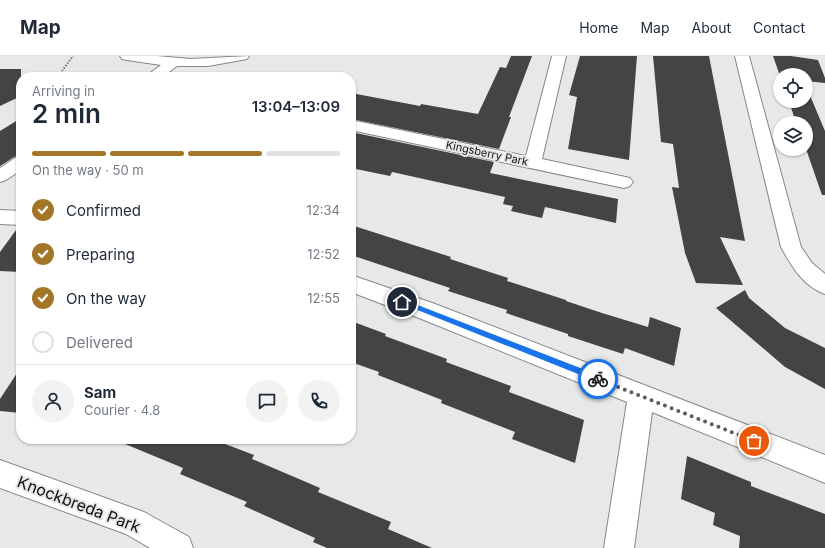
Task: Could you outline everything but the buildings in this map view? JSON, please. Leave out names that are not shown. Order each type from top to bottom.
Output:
[{"type":"street","points":[[126,56],[174,62],[215,61],[242,56]]},
{"type":"street","points":[[532,162],[558,56]]},
{"type":"street","points":[[742,56],[791,247],[802,266],[819,282],[825,285]]},
{"type":"street","points":[[215,61],[216,72]]},
{"type":"street","points":[[159,72],[174,62]]},
{"type":"street","name":"Kingsberry Park","points":[[356,126],[624,182]]},
{"type":"street","points":[[0,176],[16,165]]},
{"type":"street","points":[[0,217],[16,218]]},
{"type":"street","points":[[356,285],[427,311],[825,469]]},
{"type":"street","points":[[619,548],[641,396]]},
{"type":"street","name":"Knockbreda Park","points":[[0,474],[134,522],[178,548]]},
{"type":"path","points":[[62,71],[73,56]]},
{"type":"way so far","points":[[598,379],[754,441]]},
{"type":"route","points":[[402,302],[598,379]]}]
